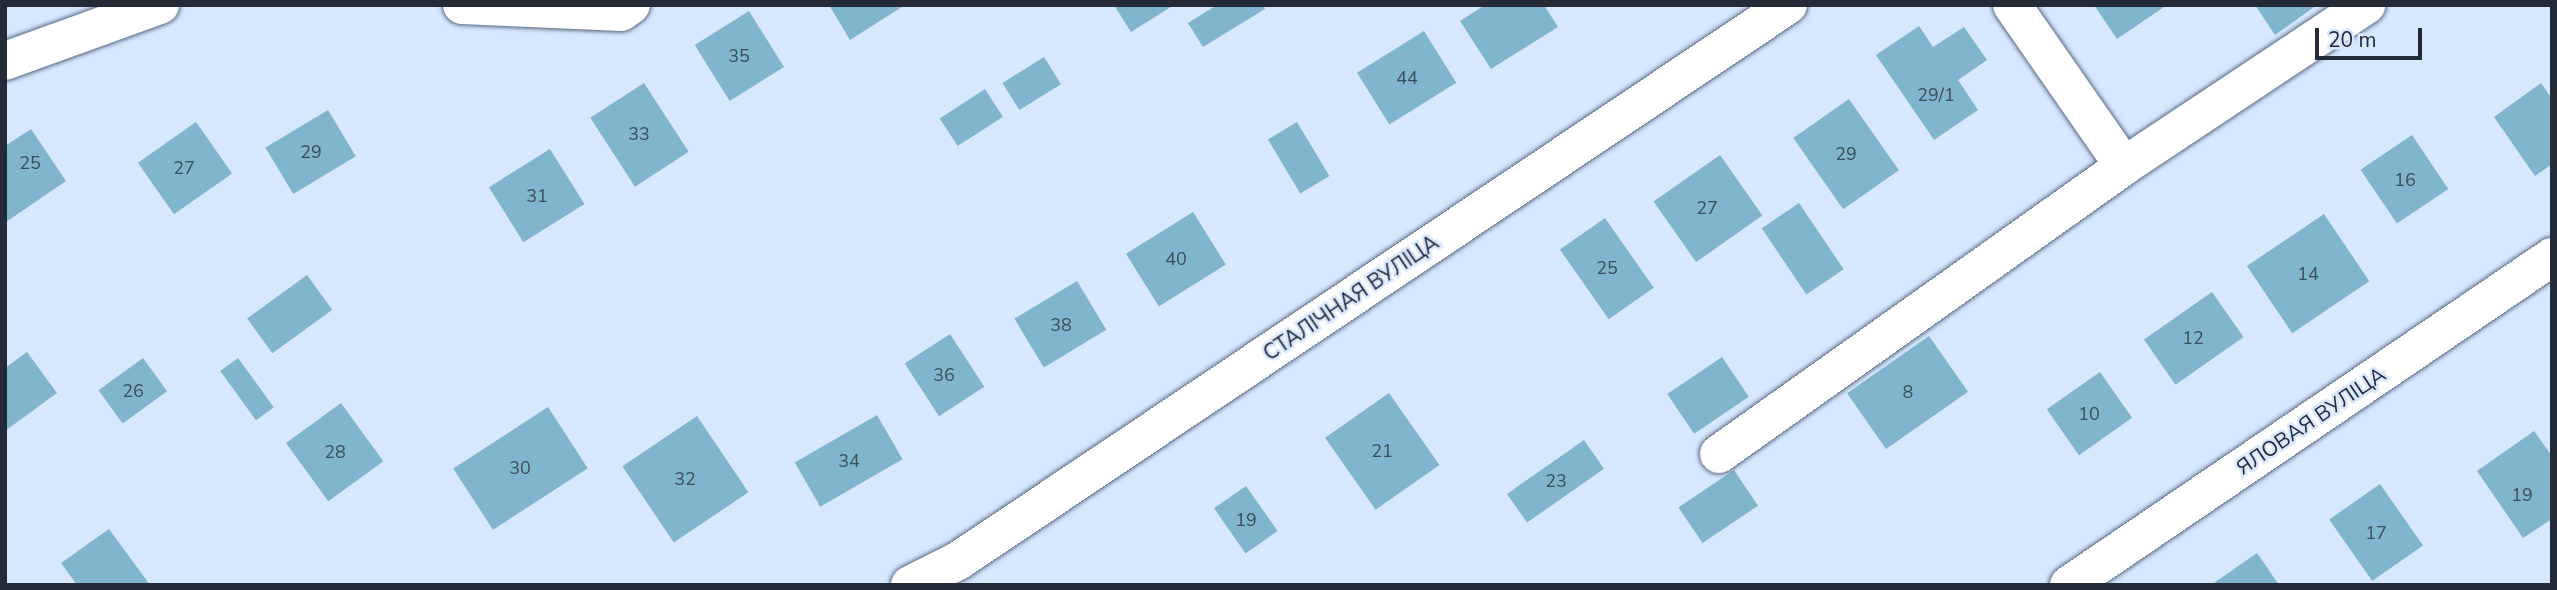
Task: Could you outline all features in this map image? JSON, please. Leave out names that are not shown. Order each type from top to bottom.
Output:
[{"type":"street","points":[[5,61],[160,5]]},
{"type":"street","points":[[462,5],[621,12],[632,5]]},
{"type":"street","name":"СТАЛІЧНАЯ ВУЛІЦА","points":[[910,585],[961,573],[1788,5]]},
{"type":"street","points":[[2012,5],[2124,166]]},
{"type":"street","points":[[1719,454],[2124,166],[2366,5]]},
{"type":"street","name":"ЯЛОВАЯ ВУЛІЦА","points":[[2069,585],[2552,257]]},
{"type":"building","points":[[829,5],[905,5],[850,40]]},
{"type":"building","points":[[1114,5],[1174,5],[1131,32]]},
{"type":"building","points":[[1217,5],[1263,5],[1265,9],[1203,47],[1188,23]]},
{"type":"building","points":[[1485,5],[1544,5],[1558,27],[1491,69],[1460,21]]},
{"type":"building","points":[[2094,5],[2167,5],[2117,39]]},
{"type":"building","points":[[2255,5],[2317,5],[2275,35]]},
{"type":"building","points":[[749,11],[784,67],[730,101],[695,45]]},
{"type":"building","points":[[1919,26],[1933,47],[1964,27],[1987,60],[1958,80],[1978,110],[1934,140],[1876,55]]},
{"type":"building","points":[[1424,31],[1456,83],[1389,125],[1357,73]]},
{"type":"building","points":[[1044,57],[1061,84],[1019,110],[1002,83]]},
{"type":"building","points":[[644,83],[689,152],[635,187],[590,118]]},
{"type":"building","points":[[2541,83],[2552,99],[2552,164],[2535,176],[2494,117]]},
{"type":"building","points":[[985,89],[1003,117],[958,146],[940,118]]},
{"type":"building","points":[[1849,99],[1899,170],[1843,209],[1793,138]]},
{"type":"building","points":[[328,110],[356,156],[293,194],[265,148]]},
{"type":"building","points":[[196,122],[232,174],[174,214],[138,163]]},
{"type":"building","points":[[1297,122],[1329,176],[1300,194],[1268,140]]},
{"type":"building","points":[[31,129],[66,181],[6,222],[5,146]]},
{"type":"building","points":[[2412,135],[2448,189],[2397,224],[2361,170]]},
{"type":"building","points":[[550,149],[584,204],[523,242],[489,187]]},
{"type":"building","points":[[1720,155],[1762,216],[1696,262],[1654,201]]},
{"type":"building","points":[[1799,203],[1844,269],[1806,294],[1762,228]]},
{"type":"building","points":[[1193,212],[1226,265],[1159,306],[1126,254]]},
{"type":"building","points":[[2324,214],[2369,281],[2292,333],[2247,266]]},
{"type":"building","points":[[1605,218],[1654,288],[1609,319],[1560,250]]},
{"type":"building","points":[[307,275],[332,310],[272,353],[247,318]]},
{"type":"building","points":[[1077,281],[1106,330],[1044,367],[1014,319]]},
{"type":"building","points":[[2212,292],[2244,337],[2176,385],[2144,340]]},
{"type":"building","points":[[950,334],[984,387],[939,416],[905,363]]},
{"type":"building","points":[[1929,336],[1968,392],[1886,449],[1847,393]]},
{"type":"building","points":[[27,352],[57,393],[5,431],[5,368]]},
{"type":"building","points":[[1722,357],[1749,397],[1694,434],[1667,394]]},
{"type":"building","points":[[143,358],[167,391],[123,423],[99,390]]},
{"type":"building","points":[[238,358],[274,407],[256,420],[220,371]]},
{"type":"building","points":[[2100,372],[2132,418],[2079,455],[2047,409]]},
{"type":"building","points":[[1389,393],[1439,465],[1376,510],[1325,438]]},
{"type":"building","points":[[341,403],[383,461],[328,501],[286,443]]},
{"type":"building","points":[[548,407],[588,468],[493,530],[453,469]]},
{"type":"building","points":[[877,415],[902,459],[820,507],[795,462]]},
{"type":"building","points":[[697,416],[748,492],[674,543],[622,466]]},
{"type":"building","points":[[2534,431],[2552,456],[2552,519],[2523,538],[2477,471]]},
{"type":"building","points":[[1584,440],[1604,469],[1527,523],[1507,494]]},
{"type":"building","points":[[1734,470],[1758,506],[1702,543],[1678,507]]},
{"type":"building","points":[[2380,484],[2423,545],[2372,581],[2329,520]]},
{"type":"building","points":[[1246,486],[1278,531],[1246,553],[1214,508]]},
{"type":"building","points":[[109,529],[150,585],[77,585],[61,563]]},
{"type":"building","points":[[2257,553],[2279,585],[2211,585]]}]
